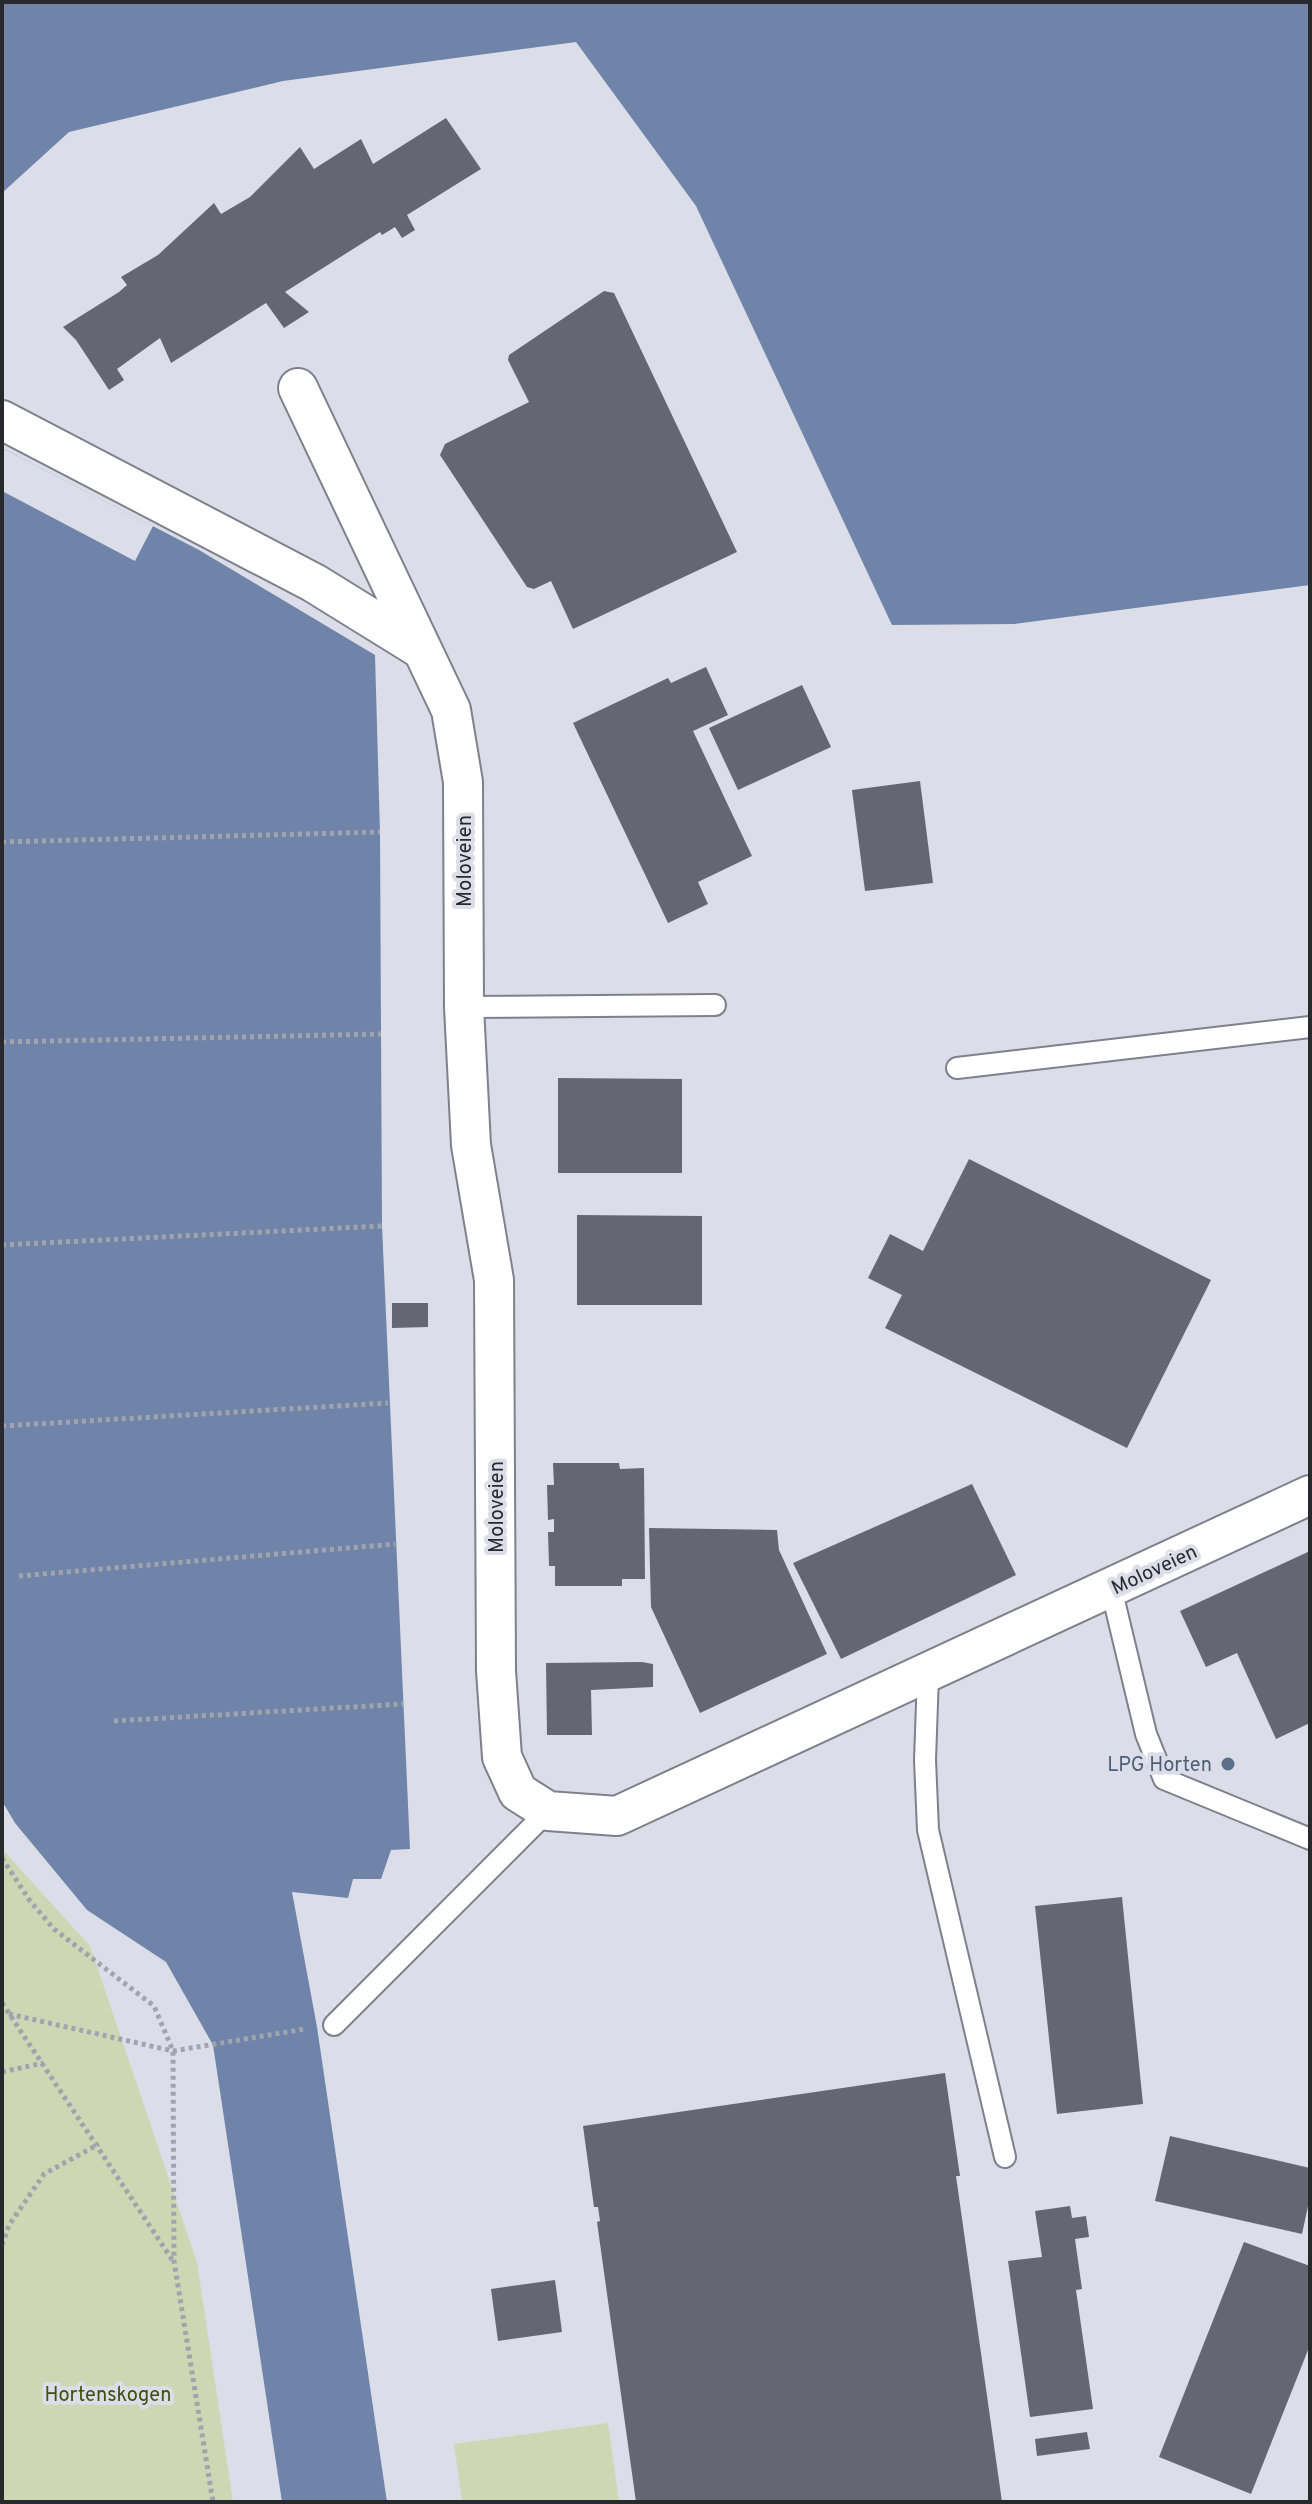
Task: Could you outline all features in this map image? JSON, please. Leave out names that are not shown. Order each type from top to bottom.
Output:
[{"type":"street","name":"Moloveien","points":[[298,388],[451,710],[463,782],[464,1007],[471,1145],[494,1280],[496,1671],[502,1757],[518,1792],[548,1811],[617,1816],[928,1675],[1310,1495]]},
{"type":"street","points":[[2,420],[314,583],[419,648]]},
{"type":"lane","points":[[464,1007],[715,1005]]},
{"type":"lane","points":[[957,1068],[1310,1027]]},
{"type":"lane","points":[[1111,1588],[1146,1734],[1164,1779],[1310,1839]]},
{"type":"lane","points":[[928,1675],[925,1760],[928,1830],[1005,2157]]},
{"type":"lane","points":[[334,2025],[548,1811]]},
{"type":"path","points":[[2,842],[380,832]]},
{"type":"path","points":[[2,1042],[381,1034]]},
{"type":"path","points":[[2,1245],[382,1226]]},
{"type":"path","points":[[2,1426],[388,1403]]},
{"type":"path","points":[[19,1576],[395,1544]]},
{"type":"path","points":[[114,1721],[403,1704]]},
{"type":"path","points":[[2,1858],[30,1901],[54,1929],[154,2006],[173,2051],[174,2261],[213,2502]]},
{"type":"path","points":[[2,2003],[99,2144],[174,2261]]},
{"type":"path","points":[[9,2014],[173,2051],[334,2025]]},
{"type":"path","points":[[2,2072],[43,2063]]},
{"type":"path","points":[[2,2245],[9,2225],[44,2174],[99,2144]]},
{"type":"green space","name":"Hortenskogen","points":[[2,1849],[90,1946],[197,2262],[233,2502],[2,2502]]},
{"type":"green space","points":[[608,2423],[619,2502],[462,2502],[454,2444]]},
{"type":"water","points":[[2,2],[1310,2],[1310,585],[1015,624],[892,625],[696,206],[576,42],[283,81],[69,132],[2,193]]},
{"type":"water","points":[[2,448],[199,550],[375,655],[380,832],[382,1226],[410,1849],[391,1850],[381,1879],[353,1879],[348,1898],[292,1892],[317,2027],[387,2502],[282,2502],[213,2045],[166,1962],[87,1910],[15,1823],[2,1801]]},
{"type":"pier","points":[[2,448],[153,526],[135,561],[2,491]]},
{"type":"building","points":[[446,118],[481,169],[407,215],[415,230],[402,238],[395,227],[382,235],[380,232],[285,292],[309,312],[284,328],[266,303],[171,363],[160,338],[117,369],[124,380],[109,390],[76,340],[63,327],[119,292],[127,285],[121,277],[158,255],[214,203],[221,214],[250,197],[300,147],[314,169],[361,139],[373,164]]},
{"type":"building","points":[[604,291],[614,293],[737,552],[573,629],[551,581],[534,589],[527,587],[440,455],[445,444],[529,402],[508,360],[509,355]]},
{"type":"building","points":[[706,667],[728,715],[693,731],[752,856],[698,882],[708,904],[668,923],[573,723],[668,678],[671,683]]},
{"type":"building","points":[[802,685],[831,747],[738,790],[709,728]]},
{"type":"building","points":[[920,781],[933,883],[865,891],[852,790]]},
{"type":"building","points":[[558,1078],[682,1079],[682,1173],[558,1173]]},
{"type":"building","points":[[969,1159],[1211,1280],[1127,1448],[885,1328],[902,1295],[868,1278],[890,1234],[923,1251]]},
{"type":"building","points":[[577,1215],[702,1216],[702,1305],[577,1305]]},
{"type":"building","points":[[392,1303],[428,1303],[428,1327],[392,1328]]},
{"type":"building","points":[[553,1463],[619,1463],[620,1469],[644,1468],[645,1579],[622,1579],[622,1586],[555,1586],[555,1566],[549,1566],[548,1532],[554,1532],[554,1519],[548,1520],[547,1485],[554,1485]]},
{"type":"building","points":[[972,1484],[1016,1575],[841,1659],[793,1563]]},
{"type":"building","points":[[649,1528],[777,1530],[779,1550],[827,1654],[700,1713],[651,1607]]},
{"type":"building","points":[[1310,1551],[1310,1723],[1276,1739],[1237,1653],[1206,1667],[1180,1611]]},
{"type":"building","points":[[546,1663],[653,1664],[653,1687],[591,1690],[592,1735],[547,1735]]},
{"type":"building","points":[[1122,1897],[1143,2104],[1057,2114],[1035,1906]]},
{"type":"building","points":[[945,2073],[960,2176],[956,2176],[1002,2502],[636,2502],[597,2222],[600,2221],[598,2207],[594,2207],[583,2126]]},
{"type":"building","points":[[1170,2136],[1310,2168],[1310,2197],[1302,2234],[1155,2201]]},
{"type":"building","points":[[1070,2206],[1072,2218],[1086,2216],[1089,2237],[1075,2239],[1082,2289],[1076,2290],[1093,2409],[1030,2417],[1008,2261],[1042,2257],[1035,2211]]},
{"type":"building","points":[[1244,2242],[1310,2266],[1310,2345],[1251,2494],[1159,2457]]},
{"type":"building","points":[[555,2280],[562,2332],[498,2341],[491,2289]]},
{"type":"building","points":[[1087,2432],[1090,2449],[1037,2456],[1035,2439]]},
{"type":"place","name":"LPG Horten","points":[[1228,1764]]}]
